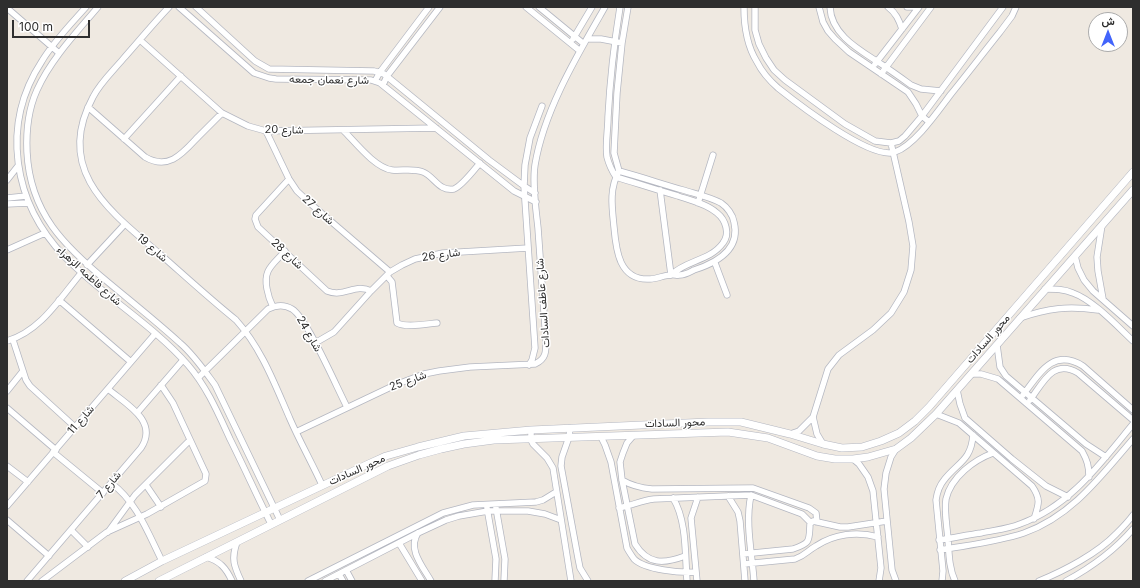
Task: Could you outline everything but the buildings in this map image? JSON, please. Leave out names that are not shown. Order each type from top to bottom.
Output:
[{"type":"street","name":"شارع فاطمه الزهراء","points":[[86,7],[52,47],[33,76],[23,102],[20,114],[17,143],[18,166],[28,203],[45,233],[66,257],[155,334],[183,360],[198,378],[212,401],[271,524]]},
{"type":"street","name":"شارع فاطمه الزهراء","points":[[98,7],[59,53],[44,76],[32,102],[26,134],[27,161],[35,196],[44,215],[60,237],[88,265],[181,344],[205,371],[218,391],[280,520]]},
{"type":"street","name":"شارع 19","points":[[168,7],[99,87],[88,107],[83,122],[80,138],[82,163],[87,177],[99,196],[114,214],[236,320],[246,332],[265,361],[296,432],[322,485]]},
{"type":"street","name":"شارع نعمان جمعه","points":[[179,7],[248,68],[261,76],[269,78],[375,81],[383,85],[524,198],[536,202]]},
{"type":"street","points":[[189,16],[190,12],[195,7]]},
{"type":"street","name":"شارع نعمان جمعه","points":[[195,7],[255,61],[269,69],[380,72],[387,76],[489,160],[524,186],[535,192]]},
{"type":"street","points":[[375,81],[380,72],[429,7]]},
{"type":"street","points":[[383,85],[387,76],[440,7]]},
{"type":"street","points":[[526,7],[580,51]]},
{"type":"street","points":[[539,7],[574,37],[585,42],[601,38],[622,43]]},
{"type":"street","points":[[570,44],[592,7]]},
{"type":"street","name":"شارع عاطف السادات","points":[[529,365],[541,361],[545,356],[546,350],[535,192],[535,166],[539,147],[547,122],[580,51],[605,7]]},
{"type":"street","points":[[620,7],[614,42],[607,146],[607,157],[610,167],[616,177],[698,203],[717,212],[722,218],[726,230],[724,242],[707,258],[677,269],[671,275]]},
{"type":"street","points":[[619,171],[700,195],[721,203],[733,218],[736,228],[735,238],[731,247],[725,255],[714,263],[679,275],[671,275],[650,280],[637,278],[626,271],[619,260],[616,247],[612,187],[619,171],[614,153],[614,144],[622,43],[628,7]]},
{"type":"street","points":[[744,7],[745,31],[749,47],[756,62],[766,76],[778,87],[840,133],[873,150],[883,153],[894,153],[910,143],[929,122],[1000,32],[1012,16],[1016,7]]},
{"type":"street","points":[[754,7],[755,30],[759,44],[774,70],[845,124],[875,141],[891,143],[899,141],[905,136],[922,116],[1003,7]]},
{"type":"street","points":[[819,7],[823,22],[835,39],[849,52],[908,92],[922,116],[929,122]]},
{"type":"street","points":[[830,7],[832,18],[853,46],[911,85],[921,89],[941,91]]},
{"type":"street","points":[[888,7],[896,14],[902,29]]},
{"type":"street","points":[[907,7],[918,7]]},
{"type":"street","points":[[872,68],[918,7]]},
{"type":"street","points":[[881,74],[932,7]]},
{"type":"street","points":[[7,8],[59,53]]},
{"type":"street","points":[[209,33],[212,31],[214,24]]},
{"type":"street","name":"شارع 20","points":[[140,40],[222,113],[243,124],[266,131],[436,128]]},
{"type":"street","points":[[124,139],[181,76]]},
{"type":"street","name":"شارع عاطف السادات","points":[[529,365],[535,348],[524,198],[525,165],[530,138],[542,106]]},
{"type":"street","points":[[88,107],[124,139],[150,160],[156,162],[169,161],[181,155],[222,113]]},
{"type":"street","points":[[343,130],[383,168],[391,170],[418,170],[430,175],[441,187],[447,189],[458,187],[480,163]]},
{"type":"street","name":"شارع 27","points":[[266,131],[289,179],[297,191],[389,274]]},
{"type":"street","points":[[823,444],[816,434],[813,417],[828,369],[839,355],[873,330],[891,313],[904,292],[911,270],[913,246],[891,143]]},
{"type":"street","points":[[698,203],[713,156]]},
{"type":"street","points":[[525,165],[535,166]]},
{"type":"street","points":[[7,180],[18,166]]},
{"type":"street","name":"محور السادات","points":[[125,581],[162,561],[386,456],[418,446],[464,436],[530,430],[708,422],[741,422],[842,448],[862,446],[881,441],[899,433],[929,407],[1133,172]]},
{"type":"street","name":"شارع 28","points":[[289,179],[256,215],[255,219],[258,227],[327,291],[338,294],[362,288],[371,291]]},
{"type":"street","points":[[660,183],[671,275]]},
{"type":"street","name":"محور السادات","points":[[159,581],[372,473],[419,454],[464,444],[494,440],[531,440],[569,437],[633,436],[708,432],[748,434],[768,438],[817,456],[835,459],[853,459],[896,449],[920,430],[936,414],[1133,190]]},
{"type":"street","points":[[7,198],[26,196]]},
{"type":"street","points":[[7,204],[28,203]]},
{"type":"street","points":[[1099,211],[1108,219]]},
{"type":"street","points":[[75,427],[30,386],[10,341],[36,326],[82,271],[126,224]]},
{"type":"street","points":[[1102,225],[1097,257],[1103,299]]},
{"type":"street","points":[[7,250],[45,233]]},
{"type":"street","name":"شارع 26","points":[[315,342],[334,332],[371,291],[389,274],[402,265],[429,255],[443,253],[528,248]]},
{"type":"street","points":[[198,378],[268,309],[273,307],[268,296],[265,276],[267,271],[285,251]]},
{"type":"street","points":[[1075,256],[1078,268],[1084,280],[1093,291],[1133,326]]},
{"type":"street","points":[[714,263],[727,295]]},
{"type":"street","points":[[82,271],[88,265]]},
{"type":"street","points":[[389,274],[392,282],[397,323],[407,325],[437,323]]},
{"type":"street","points":[[1045,289],[1060,289],[1074,293],[1087,300],[1133,341]]},
{"type":"street","points":[[1025,297],[1033,303]]},
{"type":"street","points":[[59,300],[131,362]]},
{"type":"street","name":"شارع 24","points":[[273,307],[288,307],[296,312],[315,342],[347,407]]},
{"type":"street","points":[[1020,318],[1038,311],[1058,308],[1098,310]]},
{"type":"street","name":"شارع 11","points":[[7,506],[155,334]]},
{"type":"street","points":[[997,344],[998,358],[1003,373],[1086,444],[1106,457]]},
{"type":"street","points":[[1021,398],[1045,367],[1051,362],[1059,359],[1068,359],[1076,361],[1083,366],[1133,410]]},
{"type":"street","points":[[137,413],[183,360]]},
{"type":"street","name":"شارع 25","points":[[296,432],[394,385],[424,374],[470,367],[529,365]]},
{"type":"street","points":[[1028,404],[1052,372],[1056,369],[1071,369],[1078,373],[1133,420]]},
{"type":"street","points":[[7,391],[23,370]]},
{"type":"street","points":[[971,374],[981,374],[998,379],[1082,451],[1087,459],[1089,468],[1088,477]]},
{"type":"street","points":[[42,581],[107,532],[161,507],[205,481],[206,474],[189,441],[173,403],[161,386]]},
{"type":"street","name":"شارع 7","points":[[27,581],[141,448],[146,440],[146,430],[143,420],[137,413],[108,389]]},
{"type":"street","points":[[957,390],[965,418],[1046,486],[1068,497]]},
{"type":"street","points":[[7,408],[103,493]]},
{"type":"street","points":[[936,414],[959,423],[1032,486],[1037,493],[1039,502],[1034,519]]},
{"type":"street","points":[[790,434],[799,431],[813,417]]},
{"type":"street","points":[[939,540],[1006,528],[1034,519],[1057,506],[1088,477],[1133,424]]},
{"type":"street","points":[[570,428],[561,466],[580,568],[588,581]]},
{"type":"street","points":[[530,430],[531,440],[545,455],[551,465],[572,581]]},
{"type":"street","points":[[942,581],[943,571],[936,500],[938,490],[943,480],[967,457],[973,435]]},
{"type":"street","points":[[633,436],[622,453],[620,462],[622,480],[635,544],[640,552],[648,558],[658,561],[672,560],[685,556]]},
{"type":"street","points":[[601,437],[609,453],[627,548],[634,559],[646,566],[687,573],[696,572]]},
{"type":"street","points":[[984,444],[989,439]]},
{"type":"street","points":[[940,550],[1008,538],[1046,522],[1084,495],[1133,439]]},
{"type":"street","points":[[107,532],[130,501],[189,441]]},
{"type":"street","points":[[896,449],[891,457],[886,473],[884,490],[892,570],[896,581]]},
{"type":"street","points":[[955,581],[951,570],[948,548],[945,509],[946,498],[950,488],[972,464],[994,453]]},
{"type":"street","points":[[853,459],[859,464],[868,477],[873,491],[881,568],[879,581]]},
{"type":"street","points":[[7,466],[28,482]]},
{"type":"street","points":[[622,480],[636,487],[652,489],[753,488],[809,508],[816,513],[814,522],[810,526],[809,540],[805,544],[793,549],[743,554]]},
{"type":"street","points":[[111,483],[130,501],[140,517],[162,561]]},
{"type":"street","points":[[146,485],[161,507]]},
{"type":"street","points":[[308,581],[430,519],[457,508],[487,504],[536,502],[543,500],[556,492]]},
{"type":"street","points":[[619,508],[645,500],[751,495],[799,513],[814,522],[832,526],[848,528],[887,521]]},
{"type":"street","points":[[751,495],[748,520],[754,581]]},
{"type":"street","points":[[728,496],[738,512],[740,521],[745,581]]},
{"type":"street","points":[[697,581],[691,518],[698,497]]},
{"type":"street","points":[[673,498],[679,508],[682,518],[687,581]]},
{"type":"street","points":[[487,504],[496,559],[495,581]]},
{"type":"street","points":[[495,504],[505,559],[504,581]]},
{"type":"street","points":[[325,581],[418,533],[446,520],[459,516],[488,511],[537,512],[561,520]]},
{"type":"street","points":[[1039,581],[1056,574],[1094,552],[1116,535],[1133,515]]},
{"type":"street","points":[[7,520],[49,556]]},
{"type":"street","points":[[1066,581],[1104,557],[1133,529]]},
{"type":"street","points":[[71,530],[88,546]]},
{"type":"street","points":[[418,533],[414,543],[414,550],[431,581]]},
{"type":"street","points":[[744,564],[795,559],[808,554],[815,546],[831,538],[857,534],[868,534],[878,537]]},
{"type":"street","points":[[809,540],[815,546]]},
{"type":"street","points":[[237,542],[233,556],[241,581]]},
{"type":"street","points":[[399,543],[422,581]]},
{"type":"street","points":[[206,558],[218,562],[223,566],[232,581]]},
{"type":"street","points":[[346,570],[352,581]]},
{"type":"street","points":[[339,574],[343,581]]}]
